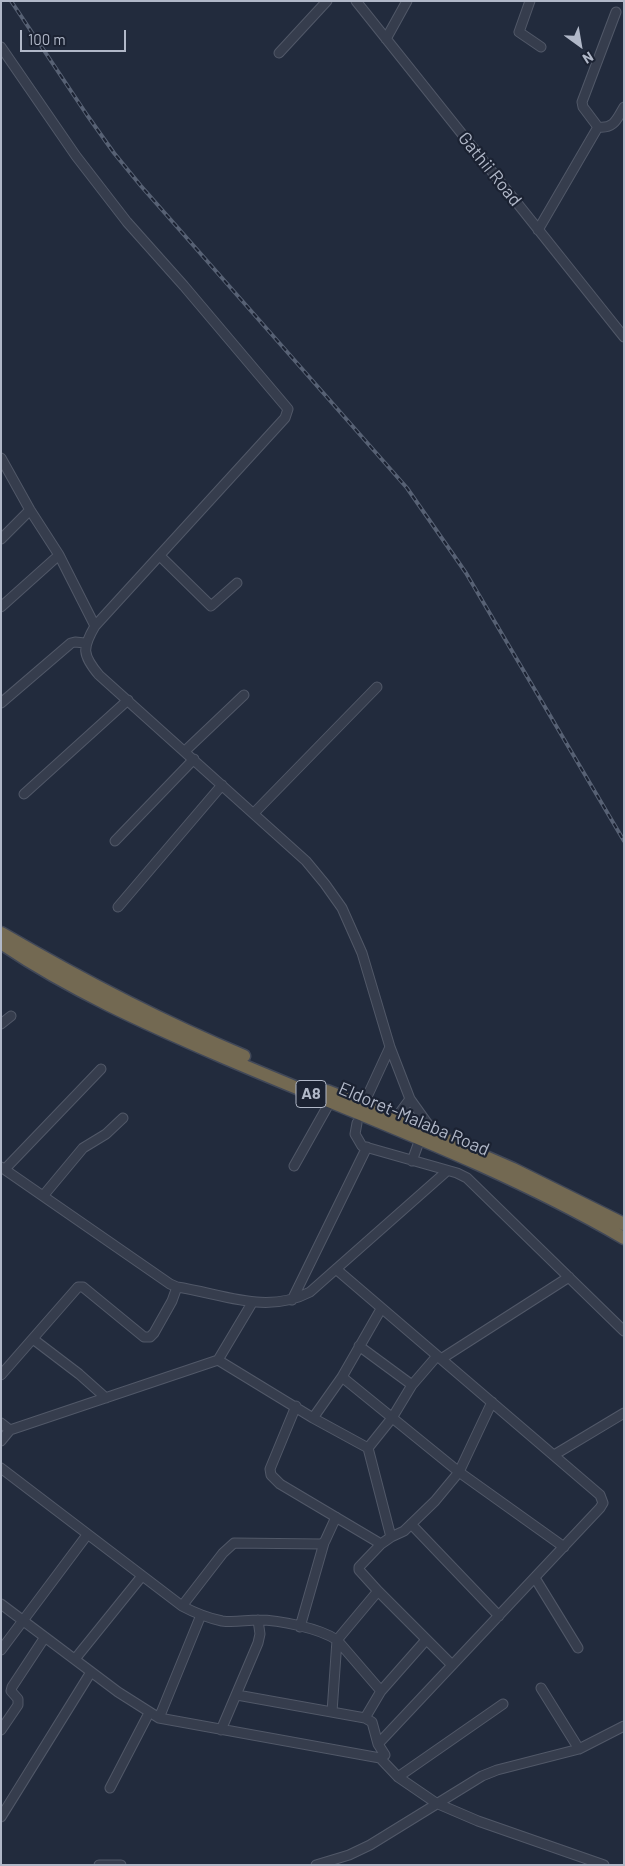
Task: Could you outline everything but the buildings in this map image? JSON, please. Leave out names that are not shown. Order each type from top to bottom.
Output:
[{"type":"highway","name":"Eldoret-Malaba Road","points":[[1,933],[71,974],[148,1014],[247,1058],[513,1168],[624,1224]]},
{"type":"highway","name":"Eldoret-Malaba Road","points":[[1,943],[75,988],[152,1027],[420,1139],[540,1194],[624,1238]]},
{"type":"street","points":[[279,53],[327,1]]},
{"type":"street","name":"Gathii Road","points":[[356,1],[624,337]]},
{"type":"street","points":[[386,39],[407,1]]},
{"type":"street","points":[[530,1],[519,32],[541,47]]},
{"type":"street","points":[[598,127],[583,107],[582,102],[616,12]]},
{"type":"street","points":[[1,47],[76,156],[128,222],[288,409],[285,418],[96,626],[85,643],[87,657],[92,666],[128,700],[306,861],[342,908],[362,952],[390,1047],[410,1099],[436,1136]]},
{"type":"street","points":[[598,127],[613,125],[624,107]]},
{"type":"street","points":[[538,230],[598,127]]},
{"type":"street","points":[[1,458],[30,510],[59,555],[96,626]]},
{"type":"street","points":[[1,539],[30,510]]},
{"type":"street","points":[[1,607],[59,555]]},
{"type":"street","points":[[160,556],[211,606],[237,583]]},
{"type":"street","points":[[1,703],[71,643],[85,643]]},
{"type":"street","points":[[254,813],[377,687]]},
{"type":"street","points":[[185,751],[244,695]]},
{"type":"street","points":[[24,794],[128,700]]},
{"type":"street","points":[[115,841],[194,759]]},
{"type":"street","points":[[118,907],[222,785]]},
{"type":"street","points":[[1,1024],[11,1016]]},
{"type":"street","points":[[366,1099],[390,1047]]},
{"type":"street","points":[[101,1069],[3,1168],[177,1287],[252,1303],[292,1300],[310,1292],[447,1171]]},
{"type":"street","points":[[396,1118],[410,1099]]},
{"type":"street","points":[[294,1166],[330,1102]]},
{"type":"street","points":[[43,1196],[82,1148],[106,1134],[123,1118]]},
{"type":"street","points":[[357,1123],[355,1134],[362,1146],[467,1178],[624,1331]]},
{"type":"street","points":[[412,1161],[420,1139]]},
{"type":"street","points":[[292,1300],[366,1147]]},
{"type":"street","points":[[336,1270],[600,1495],[603,1503],[564,1547],[378,1744]]},
{"type":"street","points":[[368,1448],[392,1418],[412,1385],[439,1358],[569,1277]]},
{"type":"street","points":[[1,1375],[80,1286],[144,1337],[150,1337],[154,1333],[172,1301],[177,1287]]},
{"type":"street","points":[[1,1441],[10,1430],[218,1360],[252,1303]]},
{"type":"street","points":[[313,1418],[342,1377],[381,1309]]},
{"type":"street","points":[[33,1339],[79,1374],[106,1398]]},
{"type":"street","points":[[360,1346],[412,1385]]},
{"type":"street","points":[[218,1360],[313,1418],[368,1448],[391,1537]]},
{"type":"street","points":[[342,1377],[459,1472],[564,1547]]},
{"type":"street","points":[[452,1665],[378,1591],[359,1570],[359,1567],[382,1544],[404,1531],[435,1500],[459,1472],[492,1402]]},
{"type":"street","points":[[296,1406],[270,1469],[270,1475],[280,1484],[382,1544]]},
{"type":"street","points":[[554,1455],[624,1413]]},
{"type":"street","points":[[1,1423],[10,1430]]},
{"type":"street","points":[[1,1468],[182,1606],[201,1616],[224,1621],[258,1620],[300,1627],[329,1635],[337,1640],[381,1691]]},
{"type":"street","points":[[300,1627],[324,1543],[336,1517]]},
{"type":"street","points":[[411,1524],[499,1616]]},
{"type":"street","points":[[1,1650],[87,1534]]},
{"type":"street","points":[[182,1606],[223,1553],[234,1543],[324,1543]]},
{"type":"street","points":[[75,1659],[142,1576]]},
{"type":"street","points":[[535,1578],[578,1648]]},
{"type":"street","points":[[332,1712],[337,1640],[378,1591]]},
{"type":"street","points":[[1,1604],[91,1672],[159,1718],[380,1758],[398,1777],[436,1803],[478,1821],[604,1865]]},
{"type":"street","points":[[159,1718],[201,1616]]},
{"type":"street","points":[[221,1730],[258,1643],[260,1634],[258,1620]]},
{"type":"street","points":[[1,1730],[18,1705],[18,1699],[11,1691],[12,1687],[45,1637]]},
{"type":"street","points":[[366,1718],[381,1691],[426,1640]]},
{"type":"street","points":[[1,1817],[91,1672]]},
{"type":"street","points":[[541,1688],[579,1749]]},
{"type":"street","points":[[236,1695],[366,1718],[372,1722],[378,1744],[385,1755],[380,1758]]},
{"type":"street","points":[[398,1777],[503,1704]]},
{"type":"street","points":[[110,1788],[149,1713]]},
{"type":"street","points":[[316,1865],[349,1855],[370,1845],[482,1776],[496,1770],[579,1749],[624,1726]]},
{"type":"street","points":[[99,1865],[121,1865]]},
{"type":"railway","points":[[11,1],[114,153],[407,488],[466,573],[624,841]]}]
